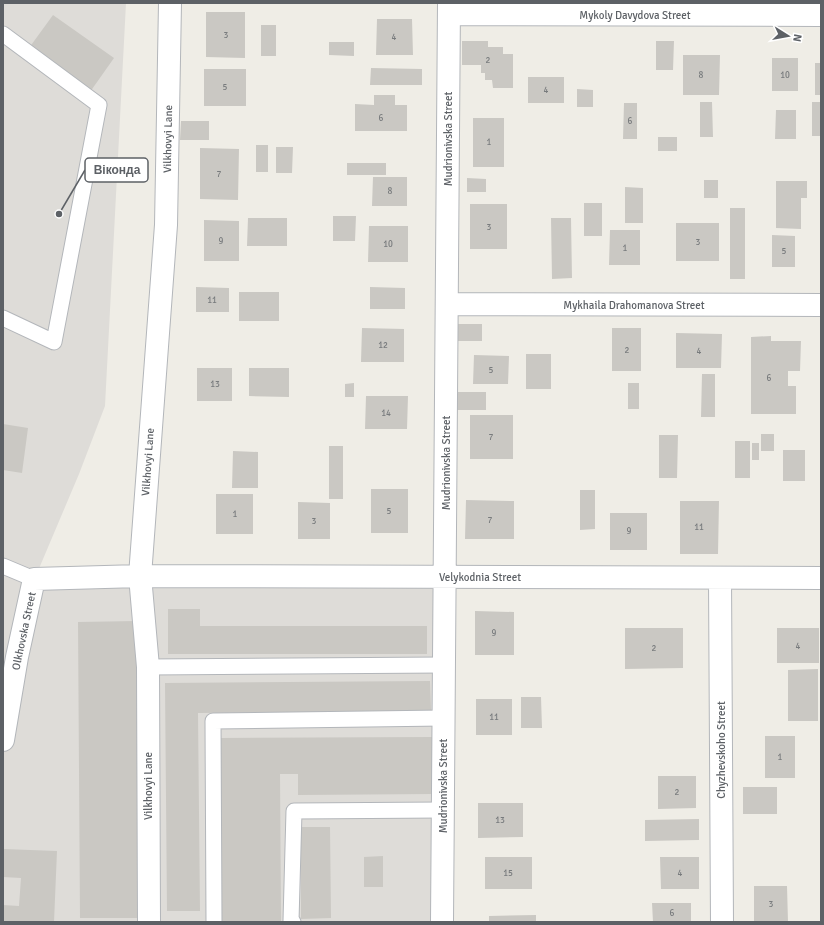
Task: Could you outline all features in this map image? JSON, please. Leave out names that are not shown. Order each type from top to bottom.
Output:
[{"type":"street","name":"Vilkhovyi Lane","points":[[149,922],[148,667],[140,576],[166,225],[170,3]]},
{"type":"street","name":"Mykoly Davydova Street","points":[[449,9],[821,15]]},
{"type":"street","name":"Mudrionivska Street","points":[[442,922],[449,9]]},
{"type":"street","name":"Mykhaila Drahomanova Street","points":[[447,304],[821,306]]},
{"type":"street","name":"Velykodnia Street","points":[[140,576],[821,578]]},
{"type":"street","name":"Olkhovska Street","points":[[3,740],[34,579],[140,576]]},
{"type":"street","name":"Chyzhevskoho Street","points":[[720,578],[722,922]]},
{"type":"lane","points":[[3,34],[99,105],[54,342],[3,318]]},
{"type":"lane","points":[[3,566],[34,579]]},
{"type":"lane","points":[[148,667],[444,665]]},
{"type":"lane","points":[[214,921],[213,721],[444,718]]},
{"type":"lane","points":[[294,922],[291,921],[294,812],[443,810]]},
{"type":"shaded area","points":[[3,3],[126,3],[105,406],[79,474],[35,578],[445,577],[442,922],[3,922]]},
{"type":"building","points":[[206,12],[245,12],[245,58],[206,57]]},
{"type":"building","points":[[53,15],[114,58],[90,92],[29,48]]},
{"type":"building","points":[[377,19],[412,19],[413,55],[376,55]]},
{"type":"building","points":[[261,25],[276,25],[276,56],[261,56]]},
{"type":"building","points":[[462,41],[488,41],[488,47],[503,47],[503,54],[513,54],[513,88],[493,88],[492,80],[485,80],[485,73],[481,73],[481,65],[462,65]]},
{"type":"building","points":[[656,41],[674,41],[673,70],[656,70]]},
{"type":"building","points":[[329,42],[354,42],[354,56],[329,55]]},
{"type":"building","points":[[683,55],[720,55],[719,95],[683,95]]},
{"type":"building","points":[[772,58],[798,58],[798,91],[772,91]]},
{"type":"building","points":[[815,63],[821,63],[821,95],[815,95]]},
{"type":"building","points":[[371,68],[422,69],[422,85],[370,85]]},
{"type":"building","points":[[204,69],[246,69],[246,106],[204,106]]},
{"type":"building","points":[[528,77],[564,77],[564,103],[528,103]]},
{"type":"building","points":[[577,89],[593,90],[593,107],[577,107]]},
{"type":"building","points":[[374,95],[395,95],[395,105],[407,105],[407,131],[355,131],[355,104],[374,105]]},
{"type":"building","points":[[700,102],[712,102],[713,137],[700,137]]},
{"type":"building","points":[[812,102],[821,102],[821,136],[812,136]]},
{"type":"building","points":[[624,103],[637,103],[637,139],[623,139]]},
{"type":"building","points":[[776,110],[796,110],[796,139],[775,139]]},
{"type":"building","points":[[473,118],[504,118],[504,167],[473,167]]},
{"type":"building","points":[[181,121],[209,121],[209,140],[180,140]]},
{"type":"building","points":[[658,137],[677,137],[677,151],[658,151]]},
{"type":"building","points":[[256,145],[268,145],[268,172],[256,172]]},
{"type":"building","points":[[276,147],[293,147],[292,173],[276,173]]},
{"type":"building","points":[[200,148],[239,149],[238,200],[200,199]]},
{"type":"building","points":[[347,163],[386,163],[386,175],[347,175]]},
{"type":"building","points":[[373,177],[407,177],[407,206],[372,206]]},
{"type":"building","points":[[467,178],[486,179],[486,192],[467,192]]},
{"type":"building","points":[[704,180],[718,180],[718,198],[704,198]]},
{"type":"building","points":[[776,181],[807,181],[807,198],[801,198],[801,229],[776,228]]},
{"type":"building","points":[[625,187],[643,188],[643,223],[625,223]]},
{"type":"building","points":[[584,203],[602,203],[602,236],[584,236]]},
{"type":"building","points":[[470,204],[507,204],[507,249],[470,249]]},
{"type":"building","points":[[730,208],[745,208],[745,279],[730,279]]},
{"type":"building","points":[[333,216],[356,216],[355,241],[333,241]]},
{"type":"building","points":[[248,218],[287,218],[287,246],[247,246]]},
{"type":"building","points":[[551,218],[571,218],[572,278],[552,279]]},
{"type":"building","points":[[204,220],[239,221],[239,261],[204,261]]},
{"type":"building","points":[[676,223],[719,223],[719,261],[676,261]]},
{"type":"building","points":[[369,226],[408,226],[408,262],[368,262]]},
{"type":"building","points":[[610,230],[640,230],[640,265],[609,265]]},
{"type":"building","points":[[772,235],[795,236],[795,267],[772,267]]},
{"type":"building","points":[[196,287],[229,288],[229,312],[196,312]]},
{"type":"building","points":[[370,287],[405,288],[405,309],[370,309]]},
{"type":"building","points":[[239,292],[279,292],[279,321],[239,321]]},
{"type":"building","points":[[457,324],[482,324],[482,341],[457,341]]},
{"type":"building","points":[[362,328],[404,329],[404,362],[361,362]]},
{"type":"building","points":[[612,328],[641,328],[641,371],[612,371]]},
{"type":"building","points":[[676,333],[722,334],[721,368],[676,368]]},
{"type":"building","points":[[771,336],[771,341],[801,341],[800,371],[788,371],[788,386],[796,386],[796,414],[751,414],[751,337]]},
{"type":"building","points":[[526,354],[551,354],[551,389],[526,389]]},
{"type":"building","points":[[474,355],[509,356],[508,384],[473,384]]},
{"type":"building","points":[[197,368],[232,368],[232,401],[197,401]]},
{"type":"building","points":[[249,368],[289,368],[289,397],[249,396]]},
{"type":"building","points":[[702,374],[715,374],[715,417],[701,417]]},
{"type":"building","points":[[354,383],[354,397],[345,397],[345,384]]},
{"type":"building","points":[[628,383],[639,383],[639,409],[628,409]]},
{"type":"building","points":[[457,392],[486,392],[486,410],[457,410]]},
{"type":"building","points":[[366,396],[408,396],[407,429],[365,429]]},
{"type":"building","points":[[470,415],[513,415],[513,459],[470,459]]},
{"type":"building","points":[[3,424],[28,428],[22,473],[3,470]]},
{"type":"building","points":[[761,434],[774,434],[774,451],[761,451]]},
{"type":"building","points":[[659,435],[678,435],[677,478],[659,478]]},
{"type":"building","points":[[735,441],[750,441],[750,478],[735,478]]},
{"type":"building","points":[[752,443],[759,443],[759,460],[752,460]]},
{"type":"building","points":[[329,446],[343,446],[343,499],[329,499]]},
{"type":"building","points":[[783,450],[805,450],[805,481],[783,481]]},
{"type":"building","points":[[233,451],[258,452],[258,488],[232,488]]},
{"type":"building","points":[[371,489],[408,489],[408,533],[371,533]]},
{"type":"building","points":[[580,490],[595,490],[595,529],[580,530]]},
{"type":"building","points":[[216,494],[253,494],[253,534],[216,534]]},
{"type":"building","points":[[466,500],[514,501],[514,539],[465,539]]},
{"type":"building","points":[[680,501],[719,501],[718,554],[680,554]]},
{"type":"building","points":[[298,502],[330,503],[330,539],[298,539]]},
{"type":"building","points":[[610,513],[647,513],[647,550],[610,550]]},
{"type":"building","points":[[168,609],[200,609],[200,626],[427,626],[427,654],[168,654]]},
{"type":"building","points":[[475,611],[514,612],[514,655],[475,655]]},
{"type":"building","points":[[137,621],[139,918],[80,918],[78,622]]},
{"type":"building","points":[[625,628],[683,628],[683,668],[625,669]]},
{"type":"building","points":[[777,628],[819,628],[819,663],[777,663]]},
{"type":"building","points":[[818,669],[818,721],[788,721],[788,670]]},
{"type":"building","points":[[430,681],[431,711],[198,713],[200,911],[167,911],[165,683]]},
{"type":"building","points":[[521,697],[541,697],[542,728],[521,728]]},
{"type":"building","points":[[476,699],[512,699],[512,735],[476,735]]},
{"type":"building","points":[[765,736],[795,736],[795,778],[765,778]]},
{"type":"building","points":[[433,737],[433,794],[298,795],[298,774],[280,774],[281,922],[221,922],[221,738]]},
{"type":"building","points":[[658,776],[696,776],[696,808],[658,809]]},
{"type":"building","points":[[743,787],[777,787],[777,814],[743,814]]},
{"type":"building","points":[[478,803],[523,803],[523,837],[478,838]]},
{"type":"building","points":[[699,819],[699,840],[645,841],[645,820]]},
{"type":"building","points":[[301,827],[330,827],[331,918],[301,919]]},
{"type":"building","points":[[3,849],[57,851],[54,922],[3,922],[3,905],[19,906],[21,878],[3,877]]},
{"type":"building","points":[[383,856],[383,887],[364,887],[364,857]]},
{"type":"building","points":[[485,857],[532,857],[532,889],[485,889]]},
{"type":"building","points":[[660,857],[699,857],[699,889],[661,889]]},
{"type":"building","points":[[754,886],[787,886],[788,922],[754,922]]},
{"type":"building","points":[[652,903],[691,903],[691,922],[653,922]]},
{"type":"building","points":[[536,915],[536,922],[489,922],[489,916]]},
{"type":"place","name":"Віконда","points":[[59,214]]}]
